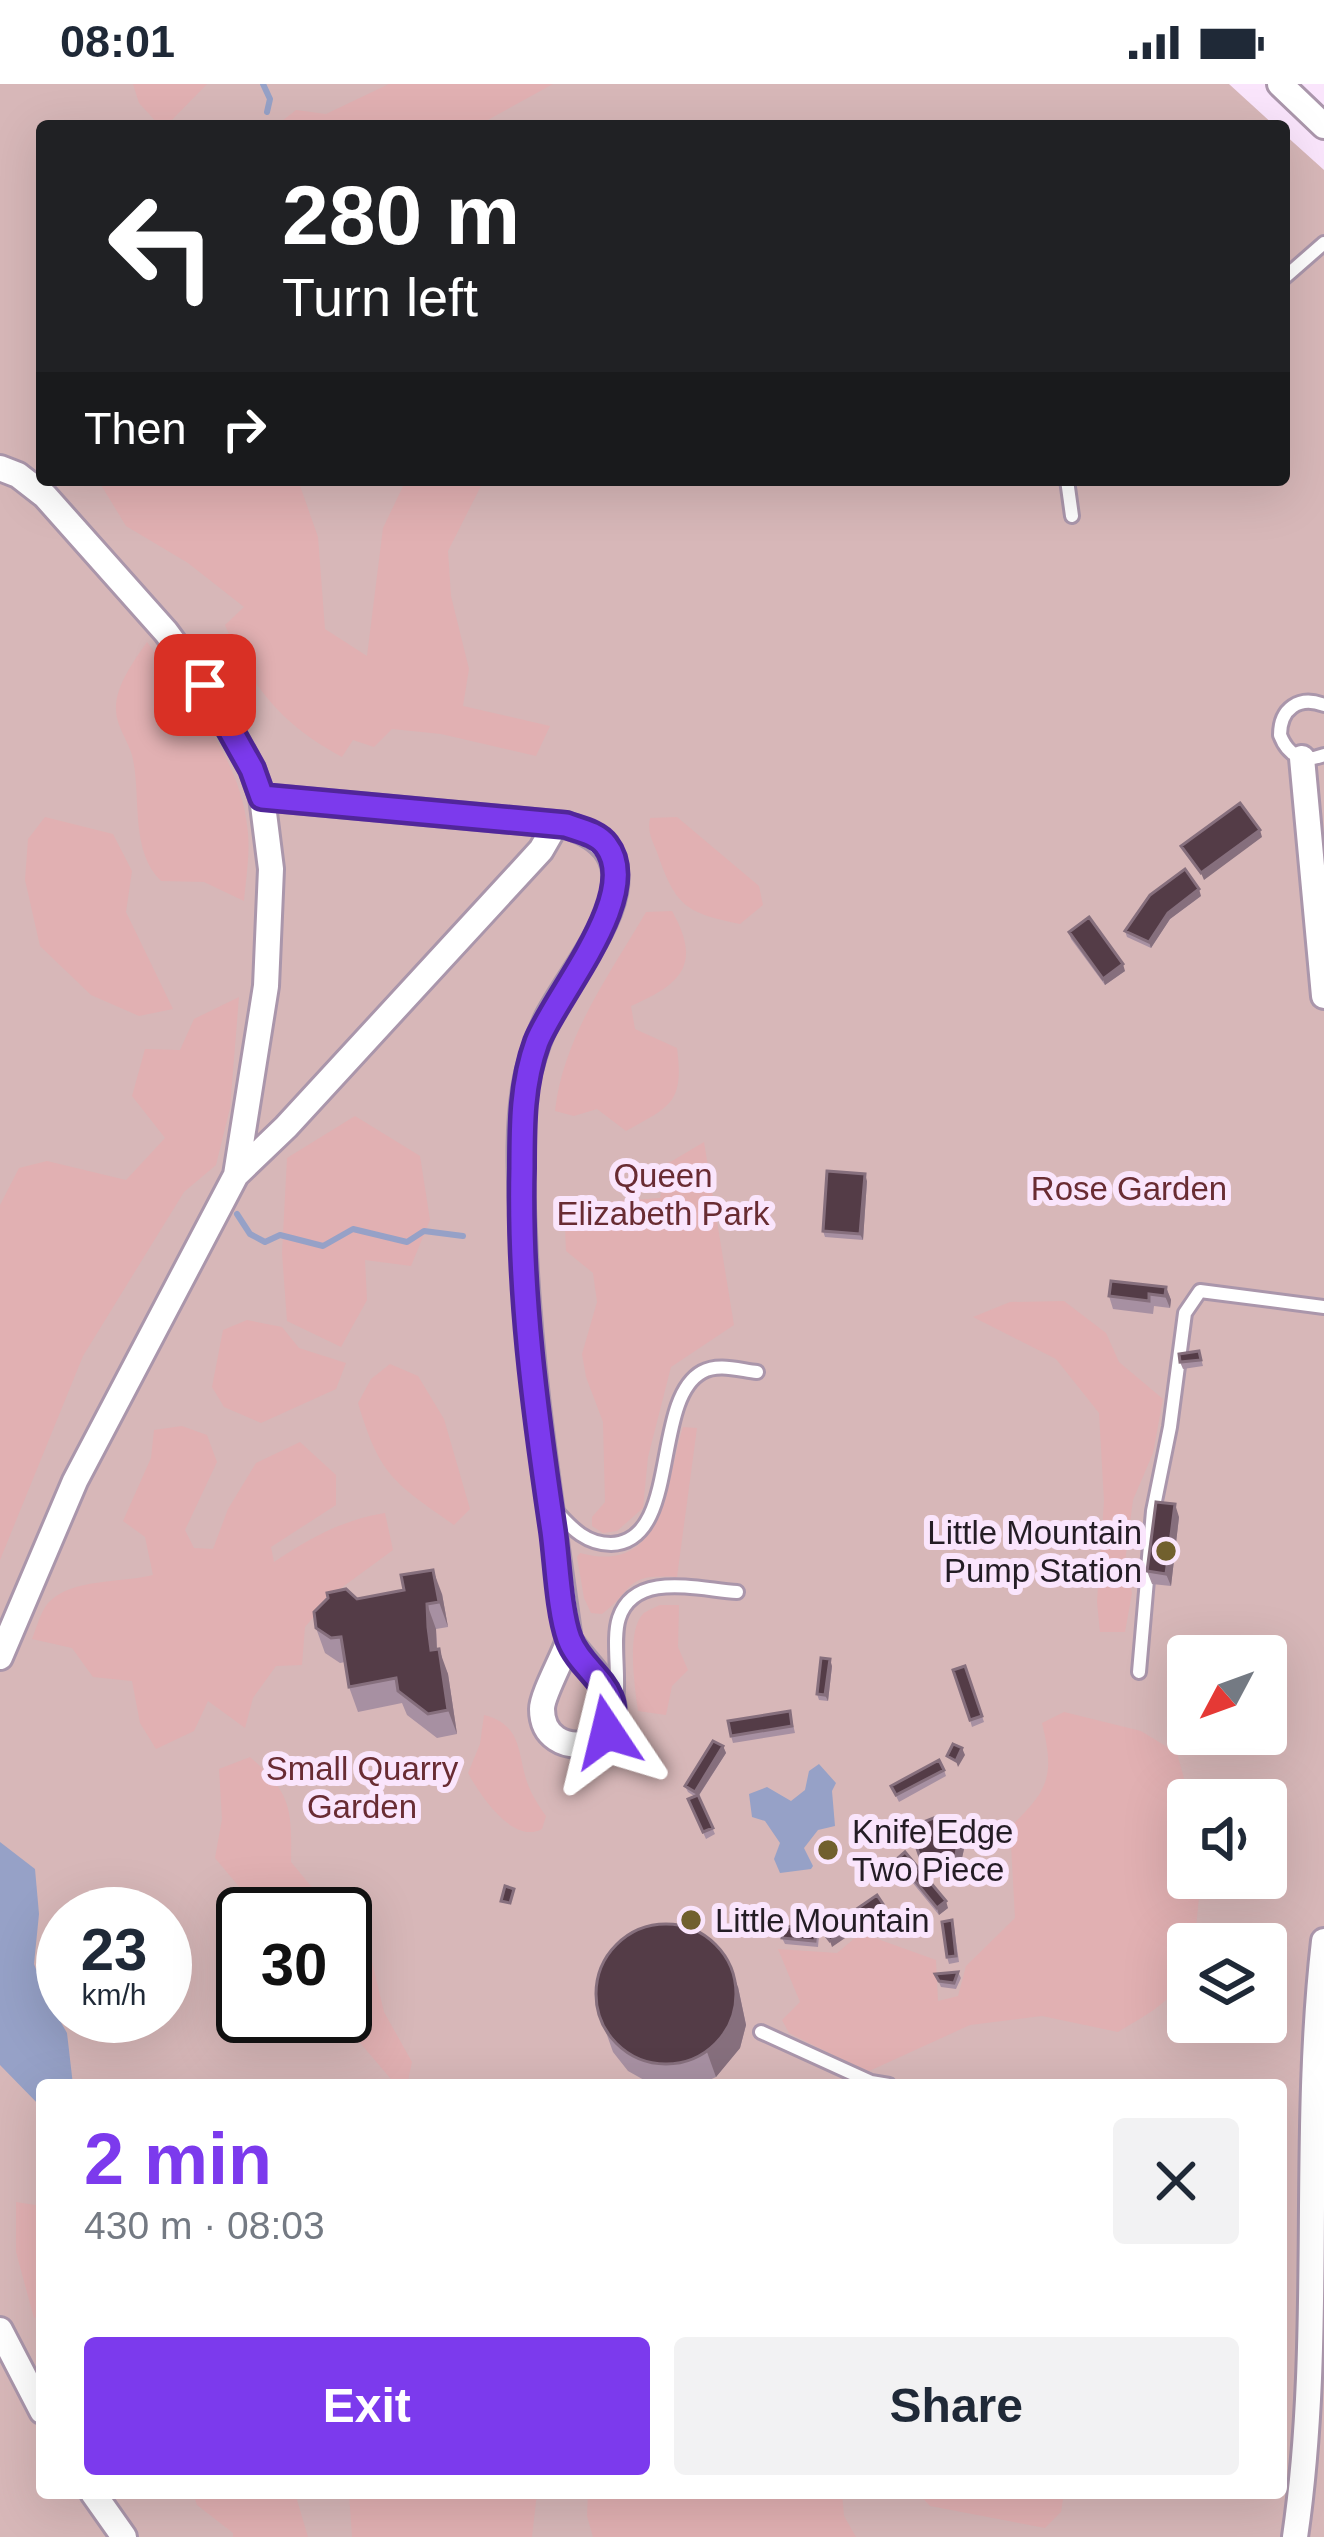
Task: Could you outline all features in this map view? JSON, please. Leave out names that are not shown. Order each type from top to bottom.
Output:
[{"type":"street","points":[[1280,84],[1324,126]]},
{"type":"street","points":[[0,468],[19,475],[45,496],[166,632],[235,736],[262,797],[271,869],[268,966],[236,1175]]},
{"type":"street","points":[[1313,756],[1324,996]]},
{"type":"street","points":[[262,797],[556,824],[590,833],[606,845],[614,862],[617,887],[606,918],[548,1018],[536,1046],[523,1106],[525,1311],[569,1640],[607,1687],[614,1709],[607,1732],[587,1744],[563,1742],[546,1726],[542,1703],[569,1640]]},
{"type":"street","points":[[0,1657],[75,1481],[236,1175],[541,850],[556,824]]},
{"type":"street","points":[[1295,2537],[1317,2438],[1322,2383],[1316,2011],[1324,1941]]},
{"type":"street","points":[[0,2330],[36,2399]]},
{"type":"street","points":[[97,2499],[124,2537]]},
{"type":"lane","points":[[1290,273],[1324,243]]},
{"type":"lane","points":[[1068,486],[1072,516]]},
{"type":"lane","points":[[1313,756],[1292,754],[1280,735],[1284,714],[1302,701],[1324,705]]},
{"type":"lane","points":[[1139,1672],[1153,1511],[1185,1312],[1200,1291],[1324,1307]]},
{"type":"lane","points":[[549,1503],[574,1531],[590,1540],[625,1542],[639,1534],[650,1514],[681,1399],[692,1380],[705,1370],[722,1367],[757,1372]]},
{"type":"lane","points":[[614,1709],[620,1677],[619,1618],[630,1600],[661,1586],[737,1592]]},
{"type":"lane","points":[[761,2032],[864,2079]]},
{"type":"green space","name":"Queen Elizabeth Park","points":[[0,84],[1229,84],[1268,120],[36,120],[36,486],[1290,486],[1290,139],[1324,170],[1324,2537],[0,2537]]},
{"type":"green space","points":[[133,84],[207,84],[172,120],[155,120],[139,103]]},
{"type":"green space","points":[[389,84],[553,84],[488,120],[283,120],[296,110],[326,114]]},
{"type":"green space","points":[[102,486],[300,486],[318,537],[325,629],[367,656],[383,528],[403,486],[481,486],[448,551],[451,596],[469,669],[463,706],[550,726],[536,756],[441,734],[392,729],[374,747],[353,740],[342,757],[285,718],[258,686],[225,625],[244,607],[188,563],[126,526]]},
{"type":"green space","points":[[147,642],[209,728],[234,775],[248,834],[244,901],[204,882],[161,881],[144,854],[132,755],[116,710],[122,683]]},
{"type":"green space","points":[[45,817],[113,834],[132,871],[126,912],[173,1009],[139,1016],[91,995],[40,946],[25,880],[28,839]]},
{"type":"green space","points":[[677,817],[759,886],[763,905],[740,924],[696,911],[671,886],[649,824],[650,818]]},
{"type":"green space","points":[[672,911],[685,945],[682,970],[663,989],[631,1006],[635,1029],[677,1048],[678,1081],[671,1101],[626,1131],[597,1109],[574,1116],[555,1111],[568,1057],[603,983],[646,912]]},
{"type":"green space","points":[[239,997],[230,1108],[216,1165],[184,1192],[83,1356],[0,1560],[0,1205],[19,1168],[47,1161],[126,1180],[165,1138],[132,1096],[145,1049],[180,1050],[194,1019]]},
{"type":"green space","points":[[355,1116],[420,1156],[430,1220],[411,1266],[365,1260],[367,1300],[341,1347],[287,1321],[282,1253],[287,1158]]},
{"type":"green space","points":[[704,1142],[734,1325],[671,1367],[648,1457],[643,1508],[617,1531],[603,1533],[592,1526],[592,1517],[605,1502],[603,1422],[582,1354],[597,1302],[593,1273],[566,1251],[565,1227],[595,1203],[660,1198],[667,1164]]},
{"type":"green space","points":[[1064,1301],[1106,1333],[1119,1362],[1163,1399],[1153,1453],[1133,1500],[1125,1562],[1132,1593],[1125,1632],[1100,1632],[1097,1602],[1104,1501],[1099,1413],[1056,1359],[973,1317],[1010,1302]]},
{"type":"green space","points":[[247,1320],[282,1327],[299,1348],[346,1363],[336,1389],[261,1423],[224,1407],[212,1387],[223,1330]]},
{"type":"green space","points":[[390,1364],[418,1376],[444,1419],[470,1509],[454,1525],[391,1475],[366,1427],[358,1403],[371,1379]]},
{"type":"green space","points":[[182,1426],[207,1435],[217,1462],[185,1530],[194,1548],[213,1549],[228,1509],[256,1463],[300,1442],[336,1475],[336,1505],[271,1547],[274,1562],[327,1531],[385,1513],[393,1550],[333,1594],[305,1627],[302,1665],[276,1666],[253,1698],[245,1728],[208,1701],[194,1731],[156,1749],[140,1723],[132,1681],[93,1677],[72,1648],[32,1639],[45,1606],[58,1595],[83,1585],[153,1575],[145,1537],[123,1521],[151,1458],[154,1430]]},
{"type":"green space","points":[[683,1427],[697,1428],[677,1577],[639,1580],[602,1614],[591,1613],[577,1557],[580,1553],[608,1557],[629,1551],[645,1538],[665,1498]]},
{"type":"green space","points":[[660,1605],[679,1605],[678,1647],[688,1670],[672,1686],[666,1715],[638,1711],[634,1675],[638,1622]]},
{"type":"green space","points":[[1064,1712],[1141,1731],[1167,1747],[1167,1755],[1178,1755],[1184,1779],[1167,1779],[1167,1899],[1199,1899],[1196,1923],[1167,1923],[1167,1999],[1118,2032],[1042,2016],[970,2025],[867,2072],[789,2033],[782,2020],[800,2002],[778,1949],[837,1953],[861,1933],[936,1960],[938,2001],[958,1996],[966,1966],[1015,1918],[1010,1827],[1046,1781],[1048,1756],[1042,1723]]},
{"type":"green space","points":[[484,1715],[512,1732],[529,1786],[546,1816],[542,1829],[531,1832],[509,1824],[489,1805],[468,1773],[480,1744]]},
{"type":"green space","points":[[250,1757],[274,1781],[286,1803],[291,1862],[312,1887],[239,1887],[215,1858],[222,1819],[219,1769]]},
{"type":"green space","points":[[372,1962],[384,2012],[412,2062],[408,2079],[391,2079],[360,2043],[372,2043]]},
{"type":"green space","points":[[16,2202],[36,2205],[36,2318],[34,2318],[16,2252]]},
{"type":"green space","points":[[195,2499],[297,2499],[308,2537],[233,2537]]},
{"type":"green space","points":[[349,2499],[536,2499],[532,2537],[352,2537]]},
{"type":"green space","points":[[588,2499],[843,2499],[844,2516],[856,2537],[593,2537]]},
{"type":"green space","points":[[924,2499],[1063,2499],[1061,2512],[1045,2528],[930,2506]]},
{"type":"water","points":[[819,1764],[836,1783],[832,1791],[835,1826],[818,1830],[804,1848],[811,1869],[780,1873],[774,1859],[780,1843],[765,1821],[752,1817],[749,1794],[767,1787],[791,1801],[805,1790],[809,1771]]},
{"type":"water","points":[[0,1842],[35,1869],[36,2043],[68,2043],[72,2079],[36,2079],[36,2102],[0,2065]]},
{"type":"building","points":[[1240,803],[1260,830],[1201,873],[1181,846]]},
{"type":"building","points":[[1185,869],[1199,889],[1168,913],[1149,942],[1125,931],[1150,895]]},
{"type":"building","points":[[1089,917],[1123,964],[1103,979],[1069,932]]},
{"type":"building","points":[[827,1171],[865,1174],[860,1234],[823,1231]]},
{"type":"building","points":[[1111,1281],[1166,1287],[1165,1296],[1149,1294],[1149,1301],[1109,1296]]},
{"type":"building","points":[[1199,1351],[1201,1360],[1180,1362],[1179,1354]]},
{"type":"building","points":[[1156,1502],[1175,1504],[1166,1574],[1147,1571]]},
{"type":"building","points":[[433,1570],[439,1602],[427,1604],[428,1627],[431,1650],[439,1649],[448,1710],[428,1714],[398,1691],[396,1678],[349,1687],[341,1637],[331,1638],[316,1628],[314,1612],[328,1598],[327,1593],[346,1589],[357,1599],[404,1590],[401,1575]]},
{"type":"building","points":[[821,1658],[830,1659],[825,1695],[817,1694]]},
{"type":"building","points":[[965,1666],[982,1716],[970,1720],[953,1670]]},
{"type":"building","points":[[790,1711],[792,1726],[731,1736],[728,1721]]},
{"type":"building","points":[[713,1741],[723,1746],[695,1792],[685,1786]]},
{"type":"building","points":[[953,1744],[962,1748],[956,1761],[947,1756]]},
{"type":"building","points":[[939,1760],[944,1770],[896,1795],[891,1786]]},
{"type":"building","points":[[698,1795],[713,1828],[703,1832],[688,1799]]},
{"type":"building","points":[[936,1817],[951,1822],[959,1836],[956,1855],[942,1864],[920,1857],[913,1837],[921,1823]]},
{"type":"building","points":[[905,1852],[946,1901],[937,1908],[897,1859]]},
{"type":"building","points":[[505,1886],[514,1889],[510,1903],[501,1901]]},
{"type":"building","points":[[877,1895],[883,1904],[830,1941],[823,1932]]},
{"type":"building","points":[[952,1920],[956,1956],[947,1957],[942,1922]]},
{"type":"building","points":[[666,1924],[693,1930],[715,1945],[730,1967],[736,1994],[730,2021],[715,2043],[693,2058],[666,2064],[639,2058],[617,2043],[602,2021],[596,1994],[602,1967],[617,1945],[639,1930]]},
{"type":"building","points":[[784,1926],[816,1930],[815,1941],[782,1938]]},
{"type":"building","points":[[958,1972],[954,1983],[939,1981],[935,1974]]},
{"type":"waterway","points":[[263,84],[270,99],[267,112]]},
{"type":"waterway","points":[[237,1214],[250,1234],[265,1242],[280,1235],[323,1246],[353,1229],[407,1242],[424,1231],[463,1236]]},
{"type":"place","name":"Little Mountain Pump Station","points":[[1166,1551]]},
{"type":"place","name":"Knife Edge Two Piece","points":[[828,1850]]},
{"type":"place","name":"Little Mountain","points":[[691,1920]]},
{"type":"route","points":[[205,685],[252,769],[262,797],[566,825],[606,845],[614,862],[617,887],[606,918],[536,1046],[523,1106],[521,1188],[525,1311],[535,1411],[569,1640],[607,1687],[614,1709],[607,1732]]},
{"type":"park label","name":"Rose Garden","points":[[1129,1188]]},
{"type":"park label","name":"Small Quarry Garden","points":[[362,1787]]}]
